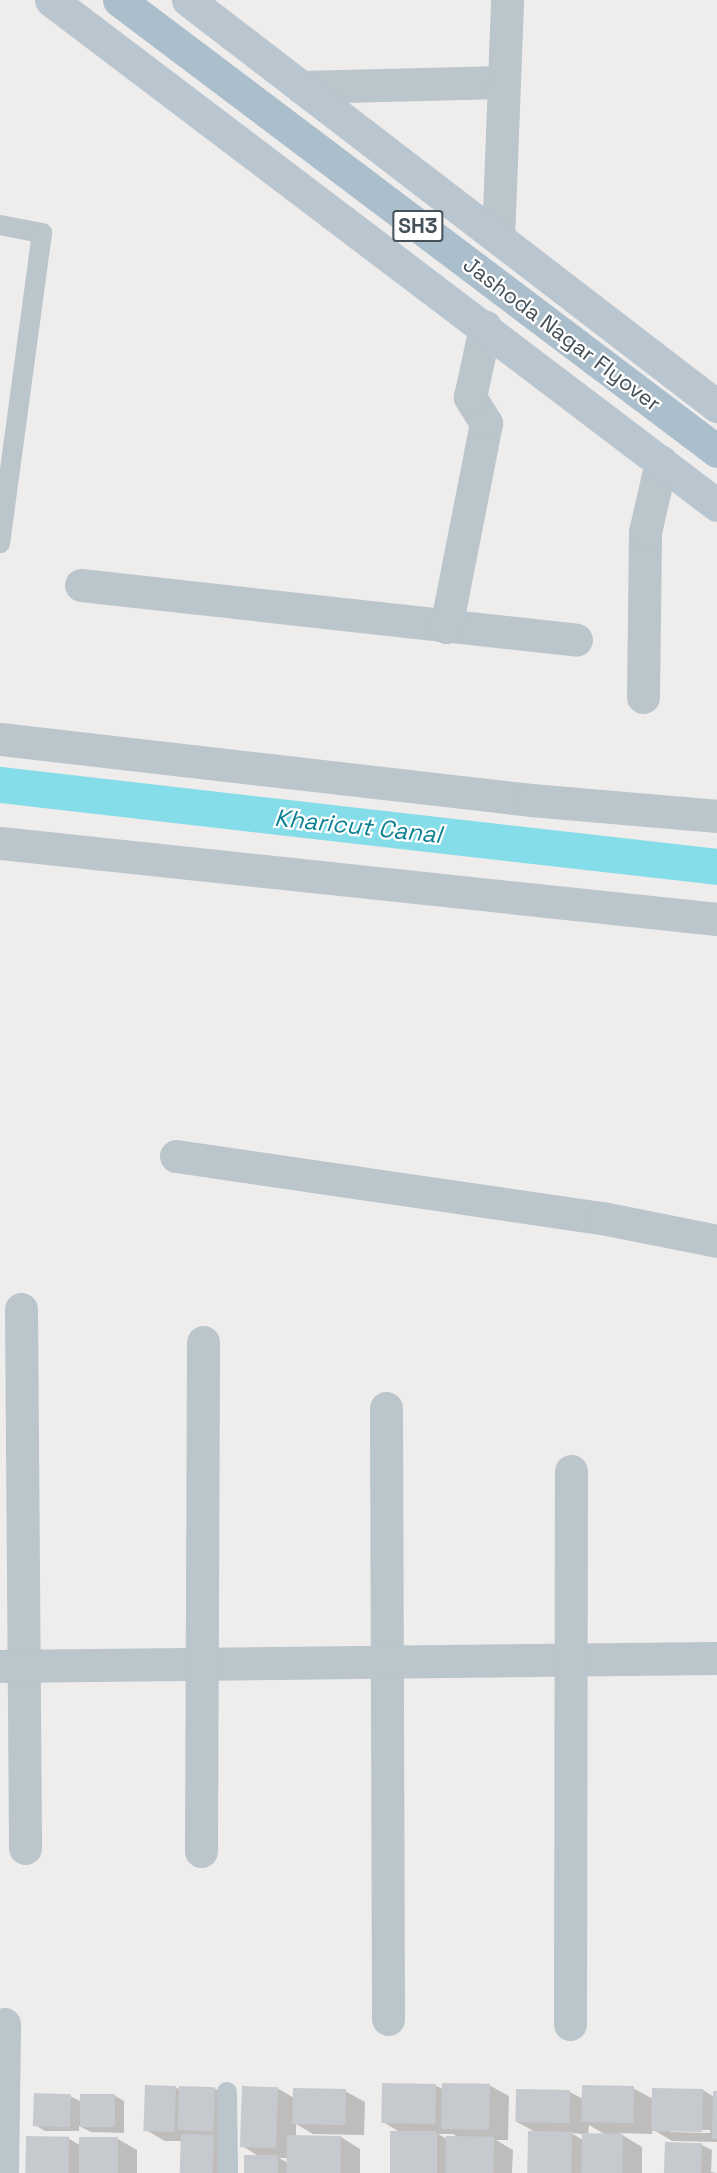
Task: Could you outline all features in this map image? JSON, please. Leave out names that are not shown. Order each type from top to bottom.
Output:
[{"type":"main road","name":"Jashoda Nagar Flyover","points":[[120,0],[717,451]]},
{"type":"street","name":"SH3","points":[[51,0],[717,505]]},
{"type":"street","name":"SH3","points":[[188,0],[717,406]]},
{"type":"street","points":[[498,238],[507,0]]},
{"type":"street","points":[[301,87],[504,82]]},
{"type":"street","points":[[446,627],[486,423],[470,397],[484,327]]},
{"type":"street","points":[[643,698],[645,532],[662,462]]},
{"type":"street","points":[[81,585],[576,640]]},
{"type":"street","points":[[0,739],[531,800],[717,816]]},
{"type":"street","points":[[0,843],[717,919]]},
{"type":"street","points":[[176,1156],[602,1218],[717,1241]]},
{"type":"street","points":[[21,1309],[12,1666],[25,1848]]},
{"type":"street","points":[[201,1851],[203,1342]]},
{"type":"street","points":[[386,1408],[388,2019]]},
{"type":"street","points":[[570,2024],[571,1471]]},
{"type":"street","points":[[12,1666],[717,1658]]},
{"type":"street","points":[[2,2173],[4,2024]]},
{"type":"lane","points":[[0,225],[42,233],[0,543]]},
{"type":"lane","points":[[227,2092],[228,2173]]},
{"type":"building","points":[[382,2083],[436,2084],[435,2124],[381,2123]]},
{"type":"building","points":[[442,2083],[490,2084],[489,2130],[441,2129]]},
{"type":"building","points":[[145,2085],[176,2086],[174,2132],[143,2131]]},
{"type":"building","points":[[582,2085],[634,2086],[633,2123],[581,2122]]},
{"type":"building","points":[[179,2086],[215,2087],[213,2131],[177,2130]]},
{"type":"building","points":[[242,2086],[278,2087],[276,2148],[240,2147]]},
{"type":"building","points":[[293,2088],[346,2089],[345,2125],[292,2124]]},
{"type":"building","points":[[652,2088],[703,2089],[702,2132],[651,2131]]},
{"type":"building","points":[[516,2089],[570,2090],[569,2123],[515,2122]]},
{"type":"building","points":[[713,2091],[717,2091],[717,2139],[712,2138]]},
{"type":"building","points":[[34,2093],[71,2094],[70,2127],[33,2126]]},
{"type":"building","points":[[80,2094],[115,2094],[115,2127],[80,2127]]},
{"type":"building","points":[[390,2131],[437,2131],[437,2173],[390,2173]]},
{"type":"building","points":[[528,2131],[572,2132],[571,2173],[527,2173]]},
{"type":"building","points":[[582,2133],[623,2134],[622,2173],[581,2173]]},
{"type":"building","points":[[181,2134],[214,2135],[213,2173],[180,2173]]},
{"type":"building","points":[[287,2135],[341,2136],[340,2173],[286,2173]]},
{"type":"building","points":[[26,2136],[69,2137],[68,2173],[25,2173]]},
{"type":"building","points":[[446,2136],[494,2137],[493,2173],[445,2173]]},
{"type":"building","points":[[79,2137],[118,2137],[118,2173],[79,2173]]},
{"type":"building","points":[[665,2142],[702,2143],[701,2173],[664,2173]]},
{"type":"building","points":[[244,2155],[278,2155],[278,2173],[244,2173]]},
{"type":"waterway","name":"Kharicut Canal","points":[[0,785],[717,867]]}]
